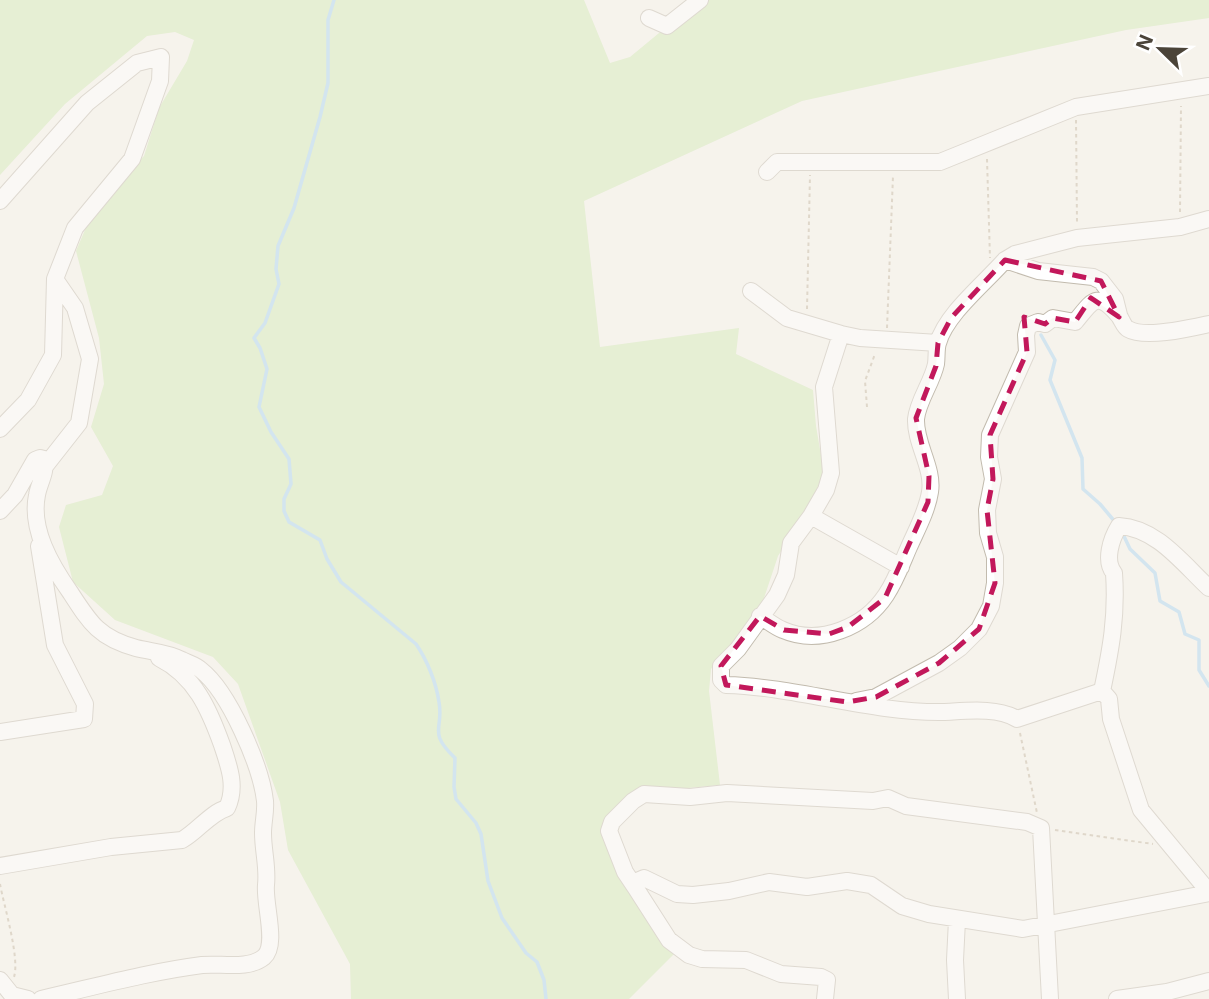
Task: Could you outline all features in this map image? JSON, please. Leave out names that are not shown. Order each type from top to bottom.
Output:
[{"type":"street","points":[[649,18],[667,26],[700,0]]},
{"type":"street","points":[[0,201],[87,103],[137,63],[161,57],[159,81],[132,159],[75,228],[55,279],[53,355],[28,400],[0,429]]},
{"type":"street","points":[[767,172],[777,162],[940,162],[1076,107],[1209,86]]},
{"type":"street","points":[[760,616],[783,631],[808,636],[829,634],[848,627],[871,612],[885,598],[901,567],[928,502],[931,488],[916,418],[936,366],[938,343],[951,318],[1005,260],[1015,254],[1077,238],[1180,227],[1209,219]]},
{"type":"street","points":[[1005,260],[1038,271],[1093,277],[1101,281],[1115,299],[1119,317]]},
{"type":"street","points":[[0,732],[84,719],[86,712],[85,704],[55,645],[35,520],[36,496],[46,465],[79,423],[90,359],[75,308],[55,279]]},
{"type":"street","points":[[751,290],[787,318],[841,334],[938,343]]},
{"type":"street","points":[[847,702],[876,697],[939,663],[960,648],[979,629],[991,606],[995,583],[995,557],[988,533],[987,510],[993,479],[989,457],[990,435],[1027,352],[1028,326],[1038,322],[1045,324],[1053,318],[1074,321],[1088,302],[1096,300],[1107,305],[1127,329],[1142,333],[1209,324]]},
{"type":"street","points":[[841,334],[824,387],[831,473],[826,490],[791,543],[786,575],[777,595],[738,649],[721,666],[721,680],[726,685],[784,691],[873,707],[1009,714],[1017,719],[1102,691]]},
{"type":"street","points":[[0,511],[15,495],[35,460],[40,457],[46,465]]},
{"type":"street","points":[[811,516],[901,567]]},
{"type":"street","points":[[0,866],[111,847],[182,840],[227,808],[232,794],[230,770],[206,703],[180,671],[138,648],[102,635],[96,629],[69,592],[48,556],[35,520]]},
{"type":"street","points":[[1102,691],[1115,617],[1114,573],[1108,566],[1107,559],[1119,526],[1151,535],[1209,588]]},
{"type":"street","points":[[41,999],[87,994],[203,965],[245,964],[266,955],[270,947],[271,936],[265,904],[268,872],[263,832],[265,801],[256,764],[234,715],[201,670],[158,650],[138,648]]},
{"type":"street","points":[[635,887],[638,881],[644,878],[677,894],[693,895],[769,883],[807,887],[847,881],[871,885],[902,906],[957,920],[1023,929],[1209,892],[1141,810],[1111,719],[1109,699],[1102,691]]},
{"type":"street","points":[[825,999],[827,981],[821,977],[781,974],[746,960],[702,959],[677,947],[669,940],[625,872],[609,831],[612,822],[644,794],[690,797],[727,793],[873,801],[888,798],[906,806],[1027,822],[1041,828],[1050,999]]},
{"type":"street","points":[[957,920],[957,999]]},
{"type":"street","points":[[1117,999],[1176,990],[1209,981]]},
{"type":"street","points":[[3,985],[12,995],[28,999]]},
{"type":"path","points":[[1180,227],[1181,92]]},
{"type":"path","points":[[1076,107],[1077,238]]},
{"type":"path","points":[[986,145],[990,277]]},
{"type":"path","points":[[807,324],[810,162]]},
{"type":"path","points":[[867,407],[865,381],[872,359],[886,339],[894,162]]},
{"type":"path","points":[[1017,719],[1041,828],[1171,847]]},
{"type":"path","points":[[0,884],[16,971],[3,985]]},
{"type":"highlighted area","points":[[1005,260],[1101,281],[1119,317],[1091,298],[1075,322],[1053,318],[1045,324],[1024,317],[1027,352],[990,435],[993,479],[987,510],[995,583],[979,629],[939,663],[876,697],[847,702],[726,685],[721,666],[760,616],[784,630],[829,634],[848,627],[885,598],[928,502],[929,476],[916,418],[936,366],[938,343],[951,318]]},
{"type":"green space","points":[[0,0],[584,0],[610,63],[630,57],[699,0],[1209,0],[1209,18],[1126,30],[802,101],[584,201],[600,347],[739,328],[736,354],[813,390],[824,473],[808,508],[778,556],[760,610],[711,669],[709,691],[720,785],[645,792],[609,833],[675,953],[629,999],[351,999],[350,964],[288,850],[280,802],[238,684],[213,657],[115,620],[73,582],[59,527],[66,505],[102,495],[113,466],[91,427],[104,384],[99,338],[76,251],[96,204],[144,156],[159,108],[187,61],[194,40],[175,32],[147,36],[65,104],[0,175]]},
{"type":"waterway","points":[[334,0],[328,20],[328,83],[320,117],[294,208],[278,246],[276,269],[279,284],[265,323],[254,338],[267,369],[259,407],[289,459],[291,484],[284,499],[284,511],[289,522],[320,540],[327,559],[341,582],[416,644],[427,664],[439,702],[439,736],[455,758],[456,799],[476,823],[481,834],[488,881],[502,918],[526,953],[537,962],[544,980],[546,999]]},
{"type":"waterway","points":[[1041,335],[1055,360],[1050,380],[1082,458],[1083,489],[1116,523]]},
{"type":"waterway","points":[[1122,532],[1130,549],[1155,573],[1160,601],[1179,612],[1185,634],[1199,640],[1199,670],[1209,686]]}]
